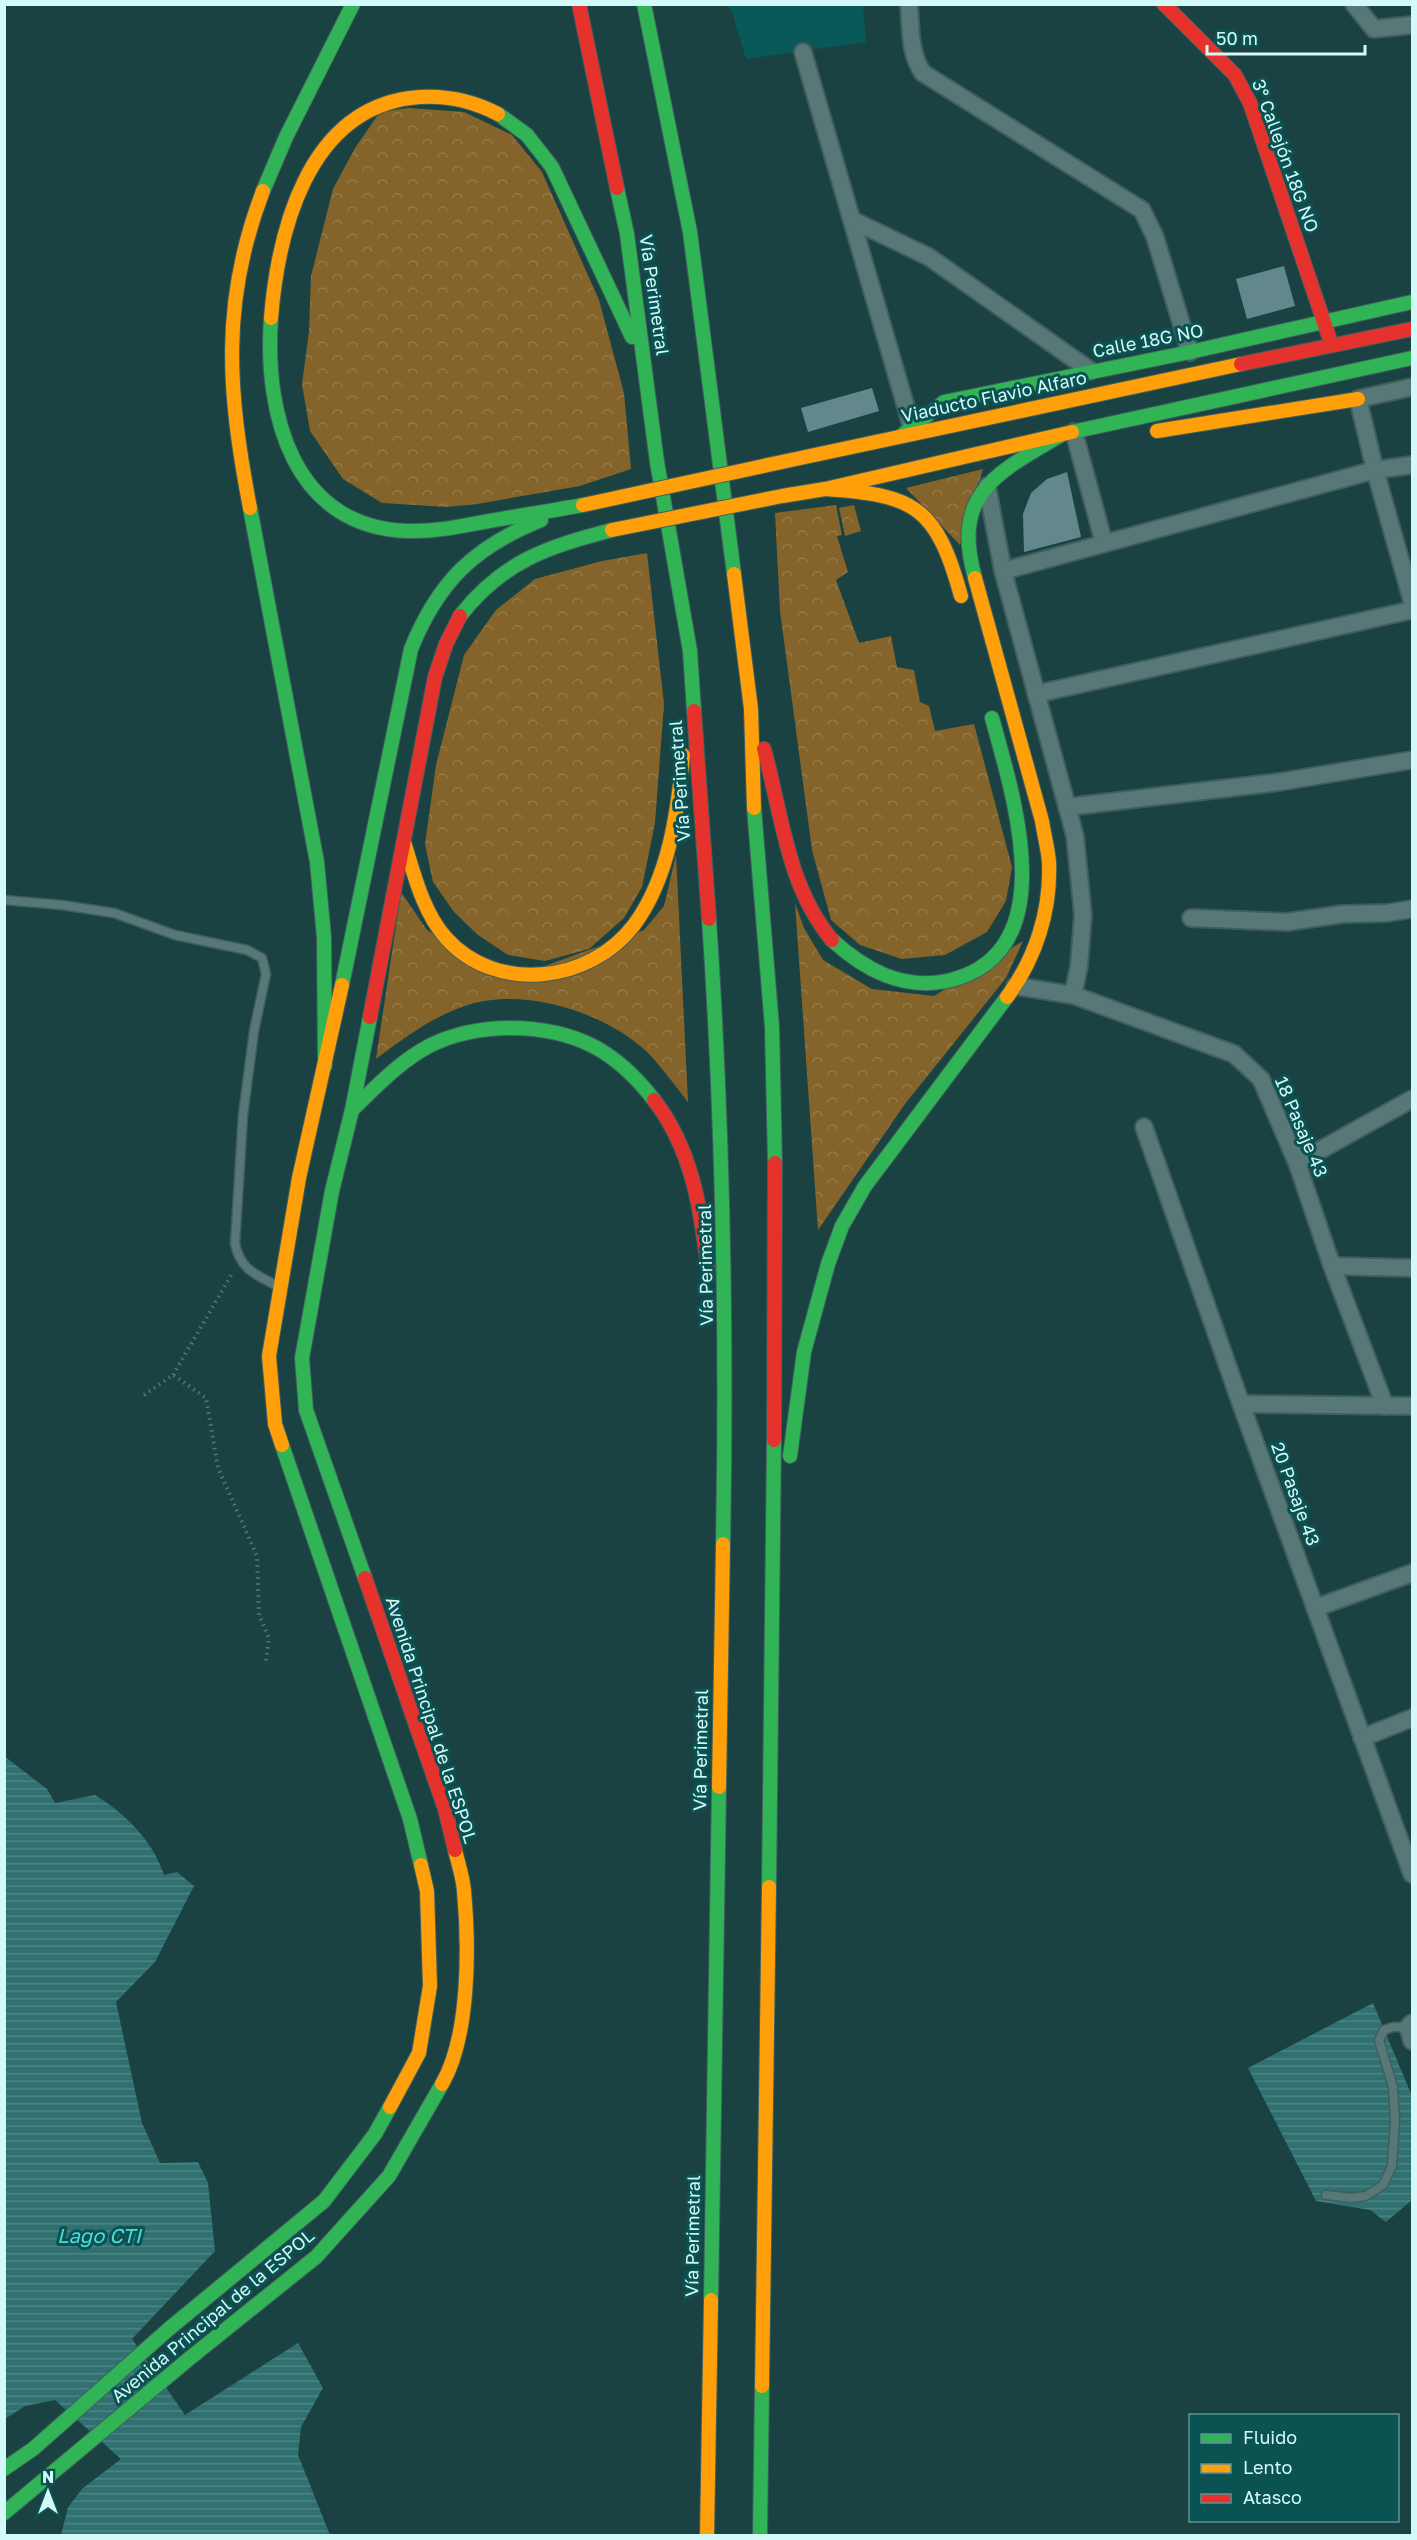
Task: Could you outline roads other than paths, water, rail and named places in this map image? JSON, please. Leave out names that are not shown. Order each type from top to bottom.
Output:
[{"type":"main road","points":[[326,1066],[324,937],[317,862],[237,441],[229,370],[238,282],[252,221],[275,162],[353,4]]},
{"type":"main road","name":"Vía Perimetral","points":[[579,4],[627,234],[657,462],[690,651],[717,1035],[723,1189],[726,1387],[707,2535]]},
{"type":"main road","points":[[644,4],[690,232],[751,708],[755,823],[772,1027],[775,1180],[773,1623],[760,2535]]},
{"type":"main road","points":[[650,4],[652,39]]},
{"type":"main road","name":"3° Callejón 18G NO","points":[[1164,4],[1235,75],[1250,104],[1332,345]]},
{"type":"main road","points":[[583,505],[433,531],[394,531],[364,525],[338,513],[304,478],[287,446],[273,400],[270,334],[274,286],[283,240],[290,216],[317,160],[329,144],[356,117],[371,109],[402,99],[434,97],[460,100],[504,117],[526,135],[558,177],[646,367]]},
{"type":"main road","name":"Calle 18G NO","points":[[906,432],[944,402],[1190,352],[1413,302]]},
{"type":"main road","name":"Viaducto Flavio Alfaro","points":[[583,505],[906,432],[1413,329]]},
{"type":"main road","points":[[825,489],[1413,358]]},
{"type":"main road","points":[[1147,432],[1358,399]]},
{"type":"main road","points":[[773,1623],[788,1476],[804,1352],[828,1264],[842,1226],[865,1186],[1015,986],[1044,922],[1049,895],[1049,861],[1037,801],[970,561],[967,536],[970,514],[987,485],[1001,472],[1074,432],[1112,438]]},
{"type":"main road","points":[[825,489],[882,494],[899,499],[919,512],[936,532],[944,547],[955,573],[964,607]]},
{"type":"main road","name":"Avenida Principal de la ESPOL","points":[[4,2469],[33,2449],[170,2328],[324,2201],[375,2134],[419,2053],[430,1986],[427,1890],[410,1819],[275,1424],[269,1356],[297,1289],[332,1191],[340,1150],[352,1110],[435,677],[443,647],[454,622],[478,592],[508,568],[554,547],[612,530],[825,489]]},
{"type":"main road","points":[[326,1066],[407,665],[422,620],[447,581],[483,549],[516,531],[583,505]]},
{"type":"main road","points":[[404,842],[430,914],[447,939],[468,958],[494,970],[524,976],[554,974],[584,965],[598,957],[611,948],[632,927],[647,904],[661,868],[669,840],[683,762],[690,651]]},
{"type":"main road","points":[[751,708],[769,766],[796,879],[816,921],[840,950],[865,968],[894,981],[932,984],[961,977],[985,964],[1005,940],[1018,912],[1022,877],[1018,837],[1010,786],[990,707]]},
{"type":"main road","points":[[352,1110],[400,1067],[431,1046],[484,1031],[523,1029],[559,1033],[595,1046],[616,1060],[647,1091],[669,1123],[692,1179],[698,1198],[726,1387]]},
{"type":"main road","name":"Avenida Principal de la ESPOL","points":[[4,2513],[190,2358],[316,2257],[389,2176],[452,2067],[466,1990],[464,1889],[445,1809],[410,1703],[306,1410],[297,1289],[299,1178],[326,1066]]},
{"type":"main road","points":[[307,1144],[313,1154],[321,1157],[336,1155],[340,1150]]},
{"type":"main road","points":[[373,1714],[410,1703]]},
{"type":"street","points":[[909,4],[915,62],[923,73],[1143,210],[1155,237],[1190,352]]},
{"type":"street","points":[[1354,4],[1374,29],[1413,25]]},
{"type":"street","points":[[803,52],[852,220],[906,432]]},
{"type":"street","points":[[852,220],[929,257],[1091,371]]},
{"type":"street","points":[[1413,387],[1358,399],[1375,470],[1413,601]]},
{"type":"street","points":[[1074,432],[1104,543]]},
{"type":"street","points":[[1003,571],[1375,470],[1413,465]]},
{"type":"street","points":[[987,485],[1003,571],[1067,807],[1078,860],[1083,915],[1073,995]]},
{"type":"street","points":[[1036,694],[1413,610]]},
{"type":"street","points":[[1067,807],[1280,783],[1413,760]]},
{"type":"street","points":[[1191,918],[1287,922],[1413,909]]},
{"type":"street","name":"18 Pasaje 43","points":[[1015,986],[1073,995],[1234,1054],[1261,1079],[1297,1163],[1332,1266],[1385,1406]]},
{"type":"street","points":[[1297,1163],[1413,1099]]},
{"type":"street","name":"20 Pasaje 43","points":[[1144,1127],[1241,1404],[1362,1738],[1409,1856],[1413,1874]]},
{"type":"street","points":[[1332,1266],[1413,1268]]},
{"type":"street","points":[[1241,1404],[1413,1406]]},
{"type":"street","points":[[1315,1608],[1413,1573]]},
{"type":"street","points":[[1362,1738],[1413,1718]]},
{"type":"lane","points":[[4,900],[62,905],[114,914],[175,935],[247,950],[262,958],[266,974],[254,1031],[243,1115],[235,1244],[239,1260],[248,1270],[297,1289]]},
{"type":"lane","points":[[1326,2195],[1352,2198],[1366,2196],[1383,2185],[1392,2166],[1395,2120],[1393,2087],[1379,2040],[1384,2031],[1393,2027],[1411,2030]]},
{"type":"water","name":"Lago CTI","points":[[4,1756],[47,1789],[55,1803],[95,1795],[106,1802],[128,1820],[146,1840],[164,1875],[177,1872],[194,1886],[155,1962],[116,2002],[142,2123],[160,2163],[198,2162],[208,2183],[215,2251],[132,2339],[185,2415],[298,2343],[323,2388],[301,2427],[298,2455],[330,2535],[61,2535],[68,2507],[83,2488],[121,2459],[55,2400],[25,2406],[5,2419]]},
{"type":"water","points":[[1373,2003],[1412,2096],[1412,2200],[1386,2222],[1370,2210],[1316,2201],[1248,2068]]}]
